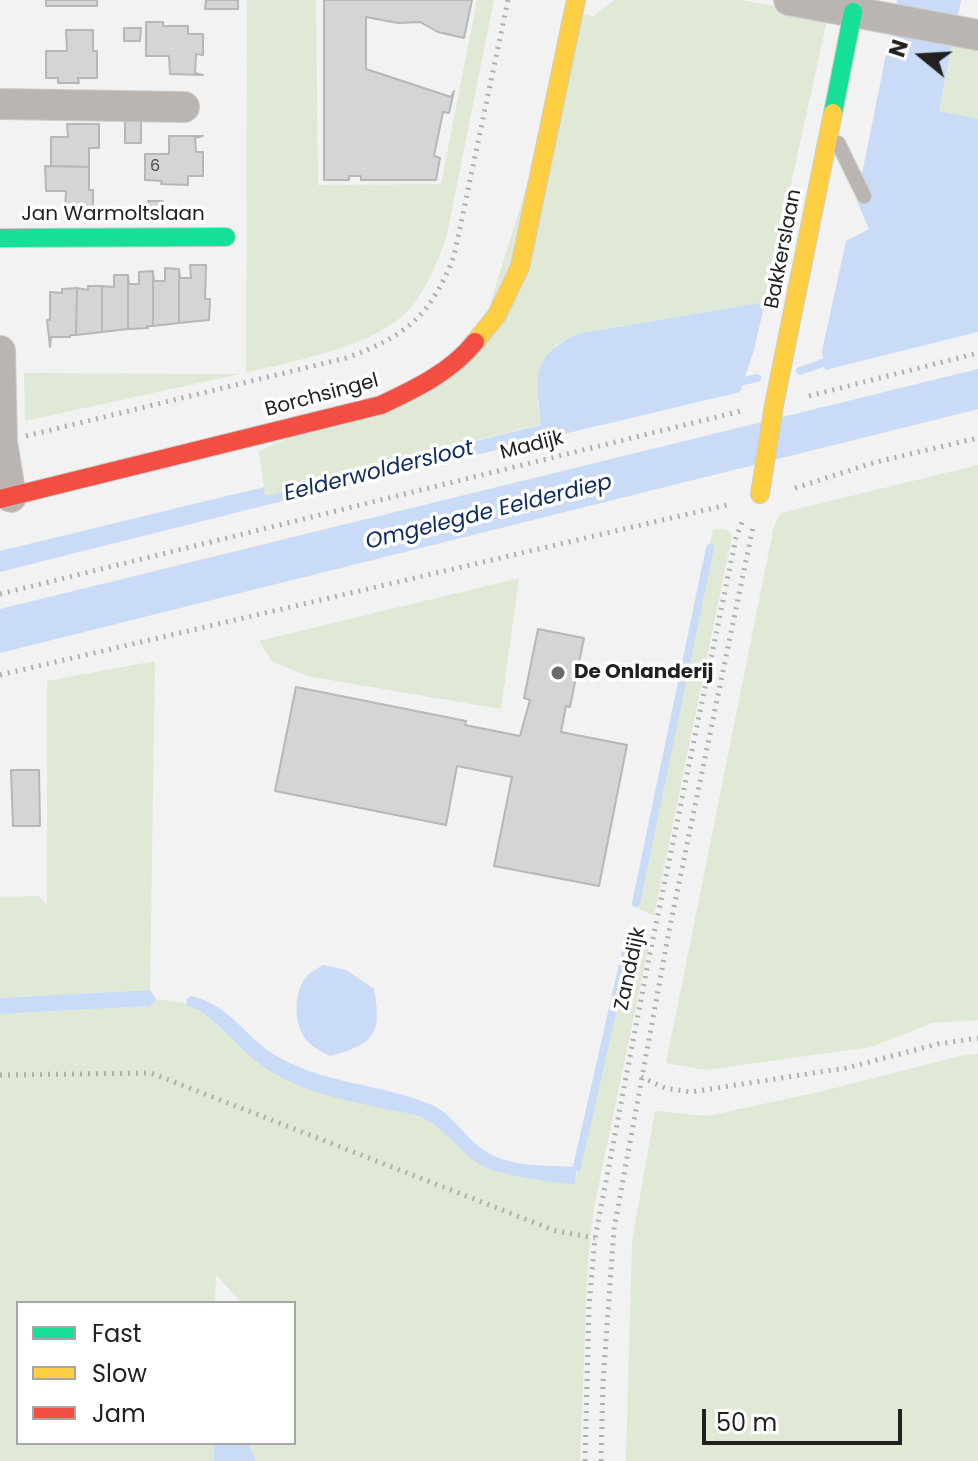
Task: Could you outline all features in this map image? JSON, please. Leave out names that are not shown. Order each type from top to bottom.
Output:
[{"type":"main road","name":"Borchsingel","points":[[7,482],[381,405],[427,383],[467,352],[497,315],[520,267],[576,0]]},
{"type":"main road","name":"Bakkerslaan","points":[[752,497],[764,468],[830,129],[868,15]]},
{"type":"main road","name":"Jan Warmoltslaan","points":[[0,238],[226,237]]},
{"type":"street","points":[[789,0],[969,34]]},
{"type":"street","points":[[0,104],[184,107]]},
{"type":"street","points":[[0,351],[2,442],[7,482]]},
{"type":"lane","points":[[830,129],[864,196]]},
{"type":"path","name":"Borchsingel","points":[[2,442],[346,358],[379,346],[407,329],[430,304],[446,278],[454,256],[508,0]]},
{"type":"path","name":"Madijk","points":[[0,594],[774,409],[978,353]]},
{"type":"path","points":[[0,675],[797,487],[876,462],[978,438]]},
{"type":"path","points":[[601,1461],[614,1229],[752,497]]},
{"type":"path","name":"Zanddijk","points":[[585,1461],[589,1306],[595,1238],[736,538],[752,497]]},
{"type":"path","points":[[641,1077],[665,1088],[691,1092],[846,1068],[938,1044],[978,1038]]},
{"type":"path","points":[[0,1075],[151,1073],[556,1231],[595,1238]]},
{"type":"green space","points":[[247,0],[316,0],[318,185],[441,184],[477,0],[494,0],[446,239],[416,301],[402,316],[362,340],[246,373]]},
{"type":"green space","points":[[614,0],[741,0],[828,16],[765,302],[577,334],[556,345],[537,402],[541,424],[385,463],[385,468],[265,496],[259,451],[474,356],[580,14],[594,16]]},
{"type":"green space","points":[[953,42],[978,46],[978,119],[939,111]]},
{"type":"green space","points":[[24,373],[240,374],[25,421]]},
{"type":"green space","points":[[978,465],[978,1020],[932,1023],[871,1047],[706,1070],[666,1063],[774,526],[781,513]]},
{"type":"green space","points":[[722,529],[732,536],[654,916],[639,909],[636,903],[713,530]]},
{"type":"green space","points":[[519,578],[501,709],[312,677],[272,662],[259,641]]},
{"type":"green space","points":[[155,661],[150,990],[0,998],[0,897],[39,896],[47,905],[47,681]]},
{"type":"green space","points":[[629,938],[649,945],[594,1207],[588,1259],[580,1461],[256,1461],[249,1445],[296,1445],[296,1301],[240,1301],[216,1275],[215,1301],[16,1301],[16,1445],[214,1445],[214,1461],[0,1461],[0,1014],[150,1006],[156,999],[186,1003],[199,1010],[268,1070],[431,1121],[484,1168],[575,1184]]},
{"type":"green space","points":[[978,1054],[978,1461],[626,1461],[632,1241],[655,1111],[707,1116]]},
{"type":"water","points":[[897,0],[961,0],[939,111],[978,119],[978,332],[825,370],[822,351],[846,241],[869,229],[857,201],[870,192],[862,174]]},
{"type":"water","points":[[765,302],[740,392],[0,572],[0,551],[264,487],[265,496],[385,468],[385,463],[541,425],[538,395],[540,371],[551,351],[577,334]]},
{"type":"water","name":"Omgelegde Eelderdiep","points":[[978,369],[978,409],[0,653],[0,609]]},
{"type":"water","points":[[323,965],[346,970],[374,989],[377,1017],[372,1035],[366,1041],[330,1056],[306,1040],[297,1014],[297,997],[303,982]]},
{"type":"water","points":[[150,990],[156,999],[150,1006],[0,1014],[0,998]]},
{"type":"water","points":[[191,996],[218,1007],[257,1042],[298,1067],[432,1105],[446,1114],[482,1149],[503,1160],[577,1167],[575,1184],[488,1169],[437,1127],[418,1116],[342,1099],[287,1080],[261,1065],[199,1010],[187,1006],[186,1000]]},
{"type":"water","points":[[214,1445],[249,1445],[256,1461],[214,1461]]},
{"type":"building","points":[[46,0],[97,0],[97,6],[46,6]]},
{"type":"building","points":[[206,0],[238,0],[238,9],[205,9]]},
{"type":"building","points":[[324,0],[472,0],[464,38],[438,32],[420,22],[398,23],[366,17],[366,69],[451,97],[454,91],[449,113],[443,112],[434,156],[440,158],[436,180],[361,180],[361,176],[349,176],[349,180],[324,180]]},
{"type":"building","points":[[146,22],[188,26],[188,34],[203,34],[203,55],[196,54],[195,73],[203,75],[170,74],[169,56],[146,56]]},
{"type":"building","points":[[124,28],[141,28],[140,41],[124,41]]},
{"type":"building","points":[[66,30],[93,30],[97,78],[78,78],[79,83],[58,83],[58,78],[46,78],[46,51],[67,51]]},
{"type":"building","points":[[125,121],[141,121],[141,143],[125,143]]},
{"type":"building","points":[[67,124],[99,124],[99,148],[89,148],[89,167],[51,166],[51,137],[68,137]]},
{"type":"building","points":[[169,136],[203,136],[195,138],[196,152],[203,152],[203,176],[188,176],[188,185],[145,180],[145,154],[169,154]]},
{"type":"building","points":[[45,166],[89,167],[93,212],[65,212],[66,191],[46,191]]},
{"type":"building","points":[[148,201],[163,201],[163,212],[148,212]]},
{"type":"building","points":[[190,265],[206,265],[205,299],[210,299],[209,320],[179,323],[179,269],[180,278],[191,278]]},
{"type":"building","points":[[165,268],[179,269],[179,323],[153,326],[153,271],[154,281],[165,281]]},
{"type":"building","points":[[153,271],[153,326],[128,329],[128,275],[129,284],[139,284],[139,272]]},
{"type":"building","points":[[114,275],[128,275],[128,329],[102,332],[102,286],[114,287]]},
{"type":"building","points":[[88,286],[102,286],[102,332],[76,335],[77,288],[88,290]]},
{"type":"building","points":[[77,288],[76,335],[51,337],[50,347],[47,320],[50,320],[50,292],[62,293],[62,289]]},
{"type":"building","points":[[538,629],[584,638],[570,707],[566,706],[561,732],[627,745],[599,886],[494,866],[512,777],[457,766],[446,825],[275,791],[296,687],[466,721],[465,725],[520,736],[530,700],[524,698]]},
{"type":"building","points":[[11,770],[39,770],[40,826],[13,826]]},
{"type":"waterway","name":"Eelderwoldersloot","points":[[800,371],[831,360]]},
{"type":"waterway","name":"Eelderwoldersloot","points":[[734,383],[757,378]]},
{"type":"waterway","points":[[636,903],[710,548]]},
{"type":"waterway","points":[[577,1167],[629,938]]},
{"type":"traffic: fast","points":[[833,113],[853,12]]},
{"type":"traffic: fast","points":[[0,238],[226,237]]},
{"type":"traffic: slow","points":[[475,342],[497,315],[520,267],[576,0]]},
{"type":"traffic: slow","points":[[760,494],[774,405],[833,113]]},
{"type":"traffic: jam","points":[[0,499],[381,405],[444,371],[475,342]]},
{"type":"place","name":"De Onlanderij","points":[[558,673]]}]
